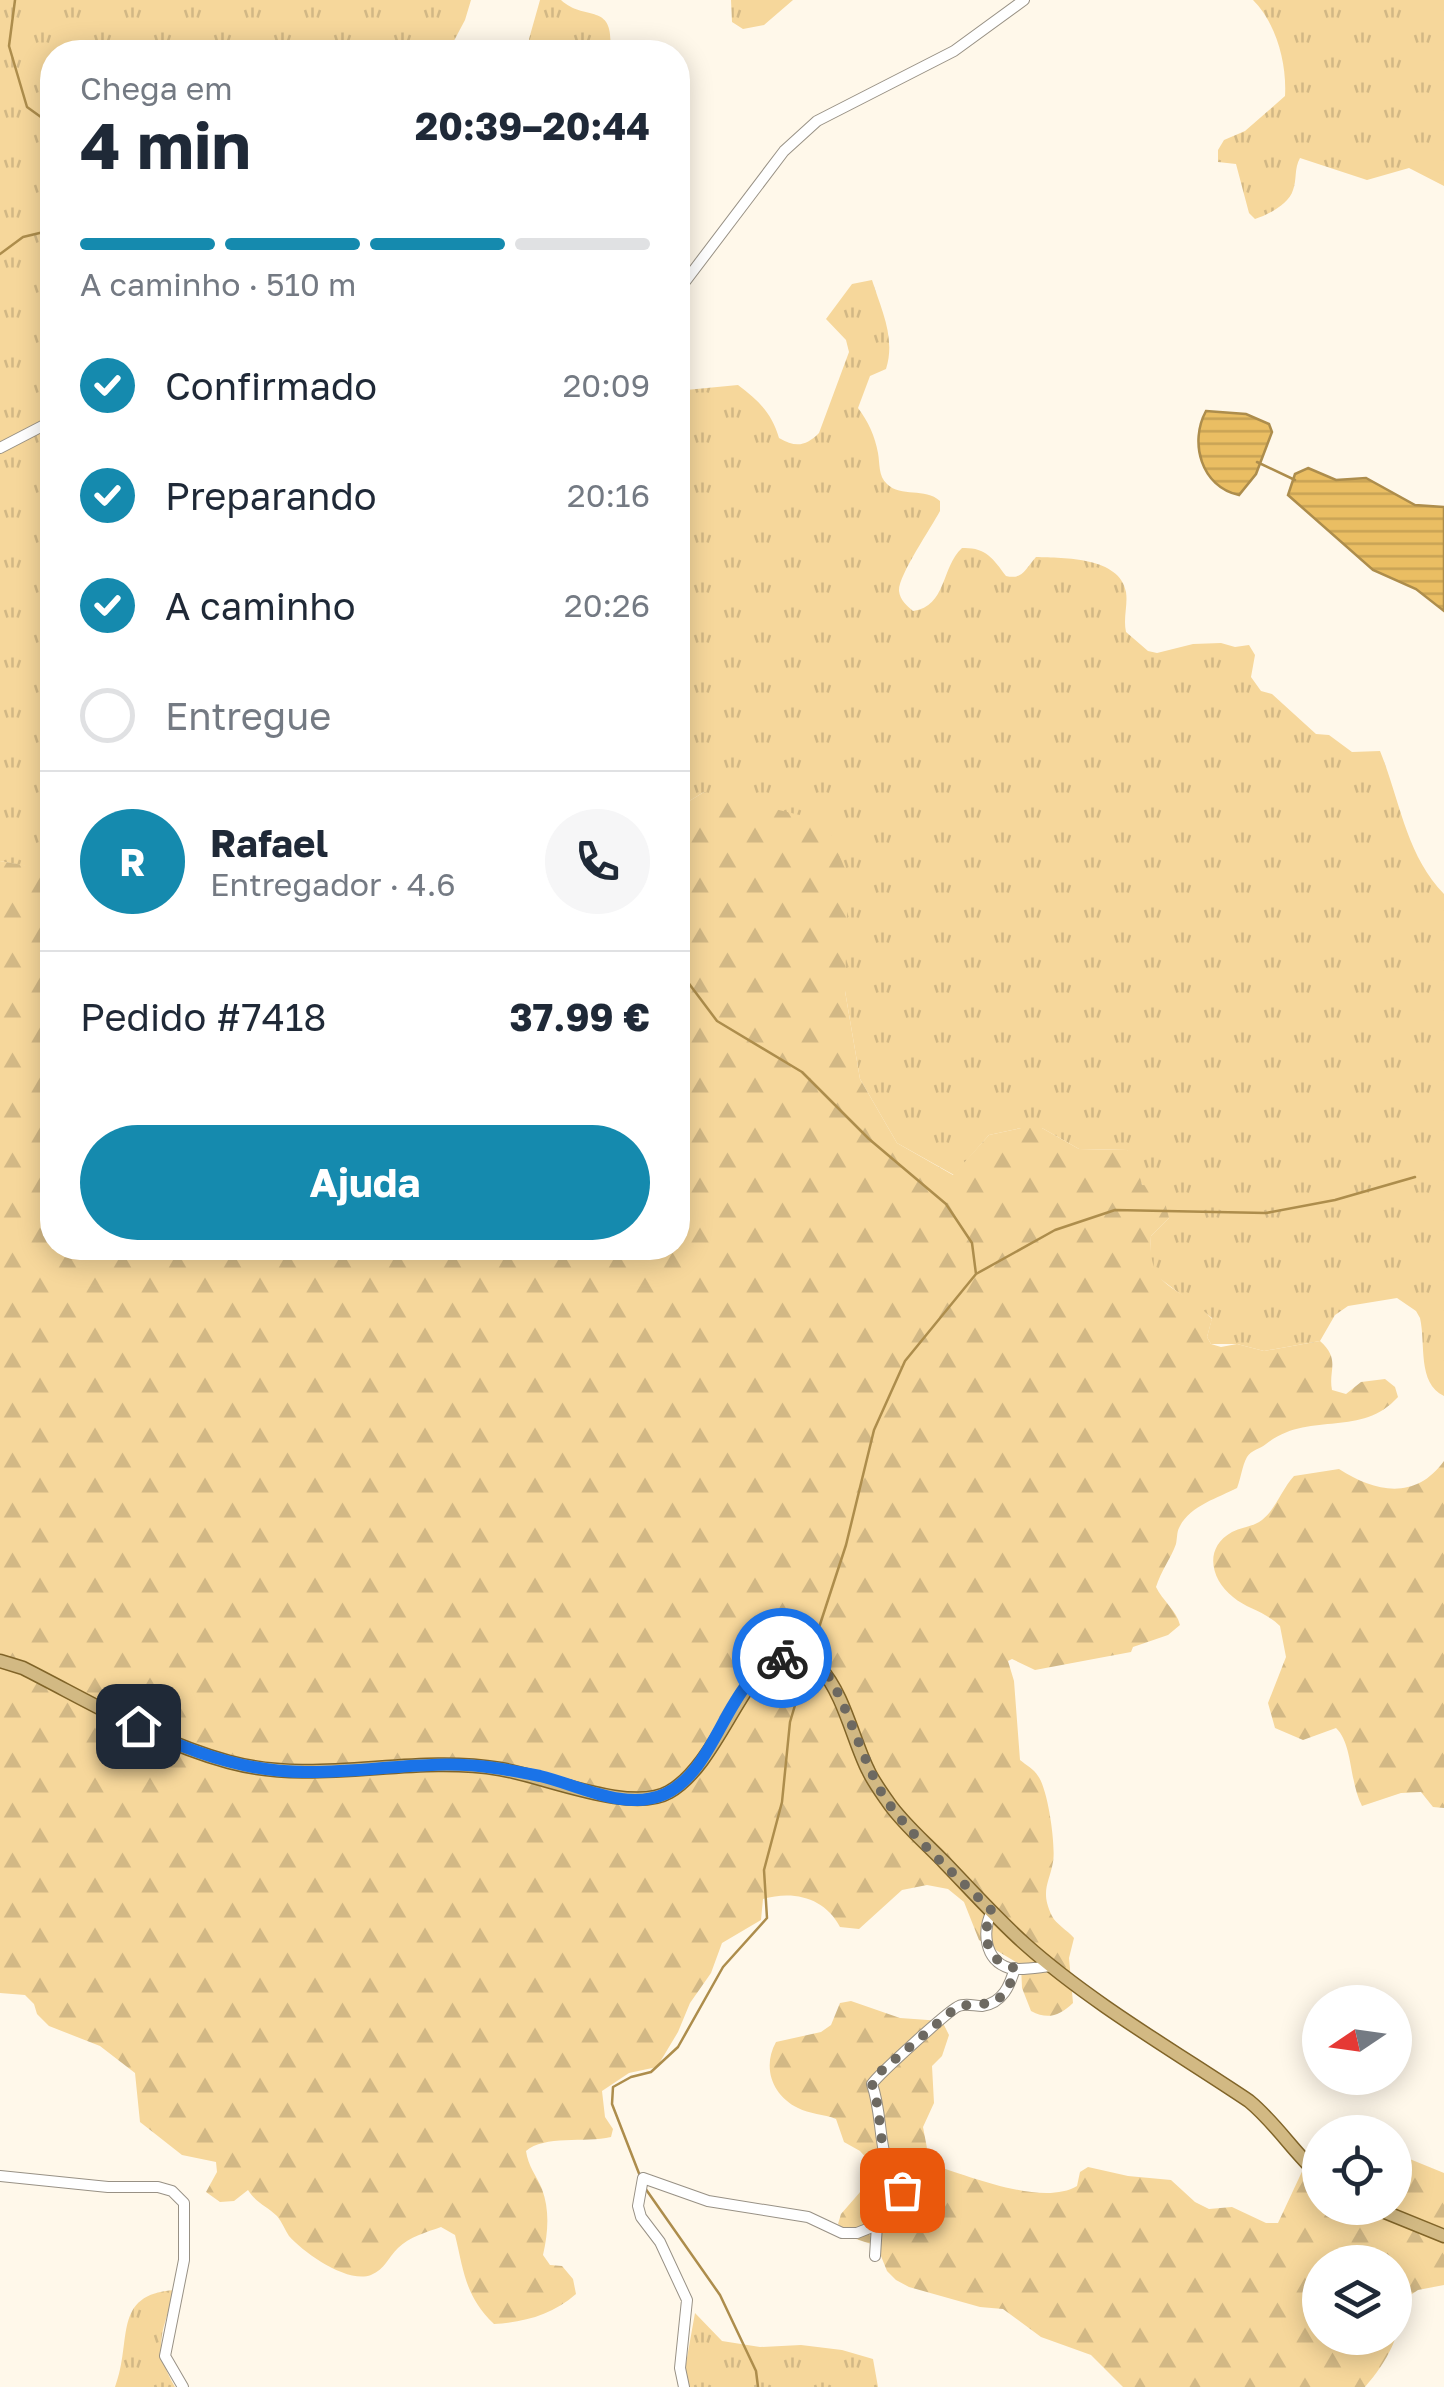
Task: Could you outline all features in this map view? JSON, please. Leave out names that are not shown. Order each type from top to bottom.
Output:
[{"type":"main road","points":[[0,1661],[22,1668],[167,1741],[232,1763],[304,1772],[462,1763],[542,1776],[603,1795],[635,1800],[668,1793],[695,1769],[759,1672],[772,1661],[787,1656],[804,1657],[819,1665],[831,1681],[868,1770],[890,1805],[992,1911],[1052,1966],[1266,2114],[1302,2159]]},
{"type":"main road","points":[[1412,2223],[1444,2236]]},
{"type":"street","points":[[690,276],[784,151],[817,120],[954,50],[1024,0]]},
{"type":"street","points":[[0,448],[40,427]]},
{"type":"street","points":[[992,1911],[985,1925],[992,1956],[1008,1968],[1052,1966]]},
{"type":"street","points":[[684,2387],[680,2368],[687,2300],[660,2242],[641,2217],[638,2206],[643,2178],[708,2200],[808,2217],[842,2233],[858,2233],[877,2225],[902,2190],[883,2159],[882,2126],[872,2084],[880,2072],[958,2006],[994,2003],[1008,1990],[1015,1968]]},
{"type":"street","points":[[0,2176],[108,2187],[158,2187],[172,2191],[184,2203],[184,2260],[165,2356],[183,2387]]},
{"type":"street","points":[[875,2256],[877,2225]]},
{"type":"green space","points":[[0,0],[471,0],[454,40],[40,40],[40,869],[0,861]]},
{"type":"green space","points":[[540,0],[561,0],[597,15],[608,25],[610,36],[610,40],[529,39]]},
{"type":"green space","points":[[731,0],[793,0],[764,25],[743,29],[732,22]]},
{"type":"green space","points":[[1253,0],[1444,0],[1444,186],[1409,168],[1367,180],[1300,158],[1291,195],[1277,208],[1255,219],[1249,213],[1236,164],[1218,162],[1218,150],[1224,140],[1245,131],[1285,96],[1278,44],[1268,20]]},
{"type":"green space","points":[[872,280],[886,324],[886,369],[870,376],[858,408],[873,435],[884,481],[899,491],[927,494],[940,501],[940,511],[900,584],[902,600],[908,607],[913,611],[932,602],[962,548],[983,552],[1006,576],[1012,577],[1023,572],[1036,557],[1089,562],[1122,580],[1126,592],[1126,632],[1148,651],[1157,653],[1193,644],[1249,645],[1255,655],[1251,677],[1261,691],[1272,694],[1316,734],[1329,735],[1352,752],[1380,751],[1412,845],[1444,894],[1444,1396],[1435,1390],[1426,1372],[1420,1318],[1397,1298],[1348,1306],[1335,1315],[1320,1341],[1264,1351],[1237,1344],[1211,1344],[1207,1337],[1212,1318],[1154,1274],[1151,1236],[1169,1218],[1142,1185],[1127,1150],[1079,1149],[1042,1128],[1021,1128],[989,1135],[954,1175],[897,1143],[860,1079],[845,991],[845,934],[704,792],[690,801],[690,390],[738,385],[763,408],[779,438],[796,444],[810,441],[819,433],[849,352],[846,340],[826,319],[852,284]]},
{"type":"green space","points":[[704,792],[825,821],[848,876],[845,991],[860,1079],[897,1143],[953,1175],[989,1135],[1021,1128],[1042,1128],[1079,1149],[1127,1150],[1134,1154],[1142,1185],[1158,1191],[1169,1218],[1151,1236],[1154,1268],[1168,1285],[1212,1319],[1207,1337],[1211,1344],[1237,1344],[1264,1351],[1320,1341],[1332,1360],[1332,1390],[1346,1394],[1361,1382],[1385,1379],[1395,1387],[1398,1397],[1367,1417],[1282,1434],[1249,1455],[1237,1488],[1184,1520],[1156,1587],[1180,1625],[1168,1635],[1133,1647],[1131,1652],[1035,1670],[1012,1659],[1008,1661],[1014,1681],[1020,1760],[1042,1783],[1050,1818],[1054,1854],[1046,1888],[1048,1907],[1054,1919],[1074,1938],[1069,1958],[1073,2003],[1053,2015],[1031,2011],[1022,1988],[1021,1965],[979,1940],[964,1902],[948,1889],[927,1885],[902,1890],[859,1929],[840,1927],[826,1909],[808,1899],[763,1899],[761,1920],[722,1943],[711,1973],[690,2003],[657,2067],[629,2073],[602,2091],[605,2117],[613,2129],[611,2137],[554,2141],[526,2151],[546,2206],[543,2255],[550,2265],[562,2266],[573,2279],[576,2294],[538,2316],[494,2324],[471,2293],[455,2235],[441,2227],[413,2238],[371,2275],[351,2275],[327,2265],[296,2243],[277,2216],[248,2190],[234,2201],[220,2202],[206,2192],[217,2172],[216,2162],[182,2155],[140,2122],[135,2073],[100,2046],[49,2026],[25,1995],[0,1993],[0,861],[40,868],[40,1260],[690,1260],[690,801]]},
{"type":"green space","points":[[1444,1461],[1444,1808],[1433,1807],[1421,1792],[1401,1793],[1362,1806],[1345,1743],[1336,1728],[1303,1740],[1275,1728],[1268,1703],[1286,1657],[1280,1626],[1225,1590],[1215,1573],[1214,1555],[1232,1532],[1267,1515],[1294,1476],[1339,1469],[1367,1483],[1395,1489],[1421,1482]]},
{"type":"green space","points":[[851,2001],[900,2018],[942,2021],[949,2035],[942,2056],[932,2066],[934,2103],[923,2127],[930,2164],[1004,2187],[1062,2192],[1077,2186],[1080,2172],[1088,2167],[1171,2180],[1209,2209],[1232,2207],[1266,2223],[1278,2223],[1302,2172],[1302,2225],[1412,2225],[1412,2160],[1444,2173],[1444,2285],[1412,2294],[1412,2245],[1302,2245],[1302,2355],[1387,2355],[1365,2387],[1123,2387],[1091,2355],[1041,2337],[1003,2309],[980,2307],[896,2280],[887,2271],[877,2246],[853,2238],[838,2224],[841,2214],[868,2183],[869,2161],[844,2142],[836,2119],[802,2110],[782,2096],[770,2070],[776,2042],[821,2032],[831,2025],[840,2003]]},
{"type":"green space","points":[[175,2290],[161,2349],[175,2387],[115,2387],[133,2310],[141,2300],[155,2293]]},
{"type":"green space","points":[[695,2313],[722,2341],[760,2347],[801,2345],[873,2359],[878,2387],[685,2387]]},
{"type":"shaded area","points":[[1206,411],[1246,414],[1269,424],[1272,432],[1256,474],[1239,495],[1215,483],[1202,462],[1199,436]]},
{"type":"shaded area","points":[[1308,468],[1336,480],[1366,478],[1415,505],[1444,507],[1444,611],[1416,589],[1373,570],[1288,495],[1295,474]]},
{"type":"waterway","points":[[15,0],[9,46],[27,107],[40,116]]},
{"type":"waterway","points":[[0,254],[23,237],[40,233]]},
{"type":"waterway","points":[[1257,462],[1295,480]]},
{"type":"waterway","points":[[690,985],[717,1021],[802,1072],[869,1139],[946,1204],[972,1243],[976,1274]]},
{"type":"waterway","points":[[809,1658],[846,1545],[874,1430],[905,1361],[976,1274],[1055,1230],[1115,1210],[1266,1213],[1335,1200],[1415,1177]]},
{"type":"waterway","points":[[640,2176],[612,2104],[613,2087],[651,2072],[678,2047],[723,1967],[767,1918],[764,1870],[782,1802],[790,1722],[807,1665]]},
{"type":"waterway","points":[[645,2188],[720,2295],[756,2371],[758,2387]]},
{"type":"way so far","points":[[782,1658],[804,1657],[819,1665],[831,1681],[868,1770],[890,1805],[992,1911],[985,1925],[986,1943],[992,1956],[1008,1968],[1015,1968],[1008,1990],[994,2003],[958,2006],[880,2072],[872,2084],[882,2126],[883,2159],[902,2190]]},
{"type":"route","points":[[138,1726],[167,1741],[232,1763],[304,1772],[462,1763],[542,1776],[603,1795],[649,1799],[668,1793],[695,1769],[746,1688],[772,1661],[782,1658]]}]
